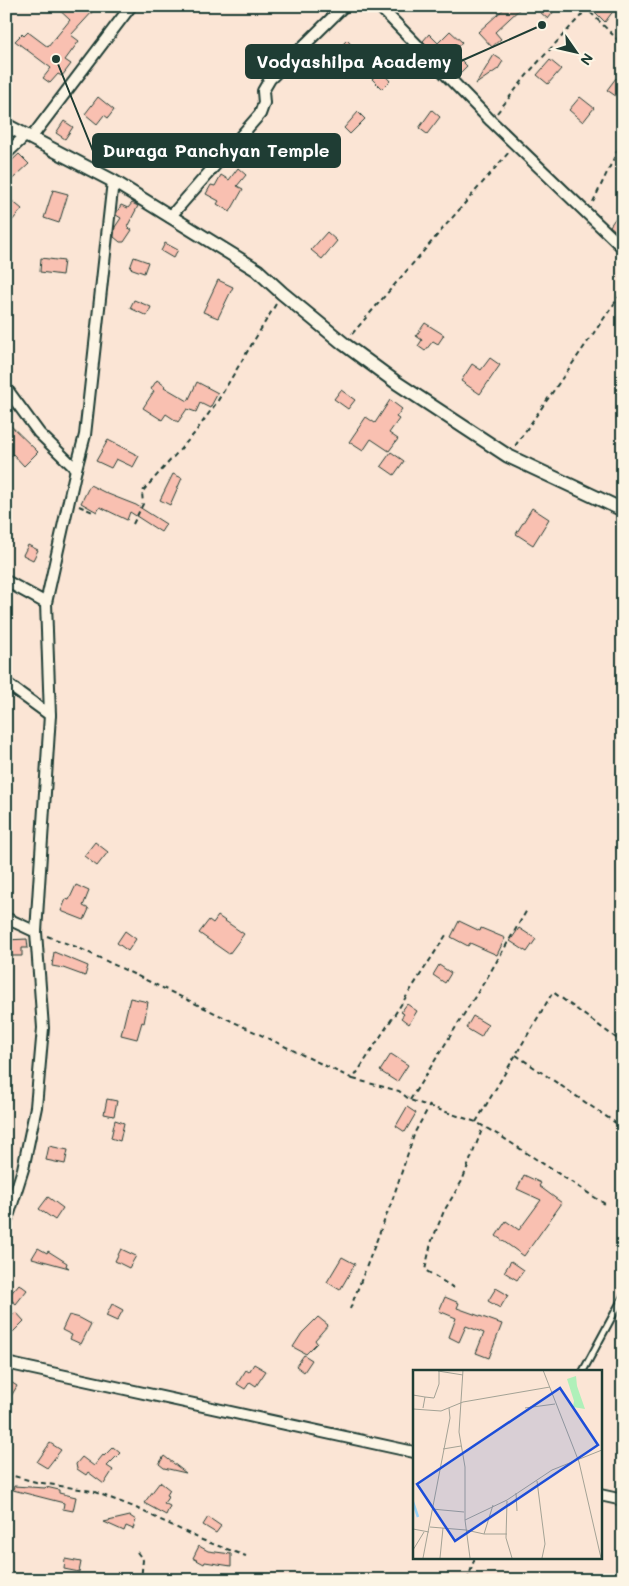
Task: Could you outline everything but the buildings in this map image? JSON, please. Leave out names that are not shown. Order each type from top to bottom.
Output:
[{"type":"street","points":[[6,154],[29,137],[131,6]]},
{"type":"street","points":[[170,217],[260,114],[264,103],[263,91],[270,79],[344,6]]},
{"type":"street","points":[[379,6],[491,121],[623,248]]},
{"type":"street","points":[[6,125],[113,181],[257,270],[344,344],[397,383],[508,456],[623,510]]},
{"type":"street","points":[[6,1223],[23,1169],[36,1107],[43,1028],[36,932],[50,715],[46,604],[85,435],[113,181]]},
{"type":"street","points":[[6,388],[39,433],[76,469]]},
{"type":"street","points":[[6,581],[46,604]]},
{"type":"street","points":[[6,683],[50,715]]},
{"type":"street","points":[[6,918],[36,932]]},
{"type":"street","points":[[6,1363],[413,1452]]},
{"type":"street","points":[[602,1495],[623,1500]]},
{"type":"lane","points":[[583,1370],[623,1297]]},
{"type":"path","points":[[584,6],[623,45]]},
{"type":"path","points":[[491,121],[531,70],[587,9]]},
{"type":"path","points":[[587,214],[623,140]]},
{"type":"path","points":[[344,344],[516,145]]},
{"type":"path","points":[[508,456],[623,291]]},
{"type":"path","points":[[133,524],[143,504],[142,492],[194,434],[217,402],[282,293]]},
{"type":"path","points":[[69,500],[95,513]]},
{"type":"path","points":[[410,1100],[527,910]]},
{"type":"path","points":[[36,932],[79,948],[353,1079],[399,1091],[410,1100],[476,1122],[502,1136],[605,1204]]},
{"type":"path","points":[[353,1079],[448,932]]},
{"type":"path","points":[[476,1122],[553,992],[623,1043]]},
{"type":"path","points":[[516,1055],[623,1128]]},
{"type":"path","points":[[350,1310],[392,1201],[415,1132],[430,1106]]},
{"type":"path","points":[[454,1288],[425,1270],[431,1243],[444,1212],[462,1182],[483,1127]]},
{"type":"path","points":[[6,1474],[36,1482],[92,1491],[134,1507],[202,1540],[246,1556]]},
{"type":"path","points":[[137,1552],[143,1560],[141,1580]]},
{"type":"path","points":[[466,1580],[469,1576],[474,1558]]},
{"type":"place","name":"Vodyashilpa Academy","points":[[542,25]]},
{"type":"place","name":"Duraga Panchyan Temple","points":[[56,59]]}]
